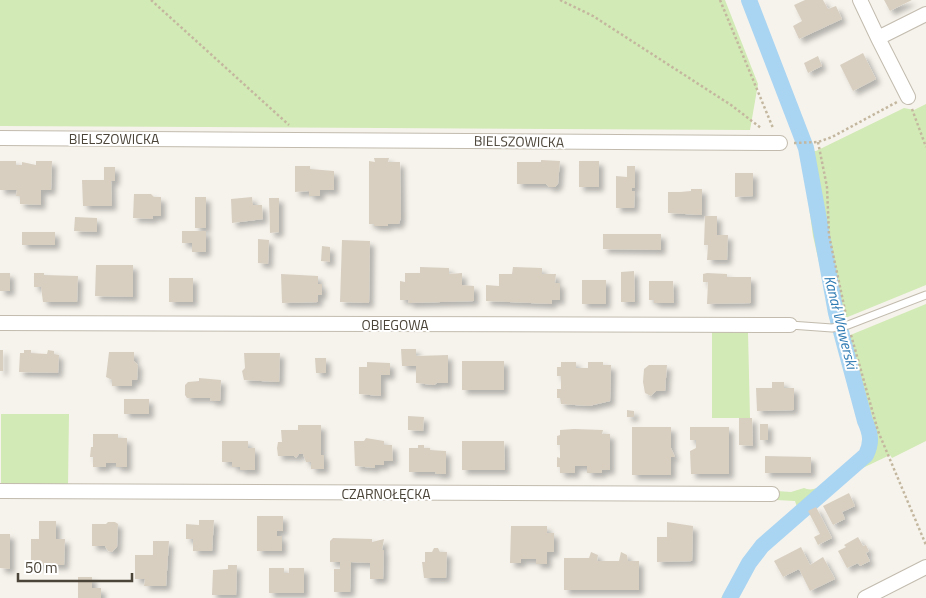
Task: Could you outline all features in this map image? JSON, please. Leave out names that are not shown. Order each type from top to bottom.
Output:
[{"type":"street","points":[[860,0],[908,96]]},
{"type":"street","points":[[878,38],[926,14]]},
{"type":"street","name":"BIELSZOWICKA","points":[[0,138],[780,143]]},
{"type":"street","name":"OBIEGOWA","points":[[0,322],[790,325]]},
{"type":"street","name":"CZARNOŁĘCKA","points":[[0,491],[772,494]]},
{"type":"street","points":[[865,598],[926,567]]},
{"type":"lane","points":[[790,325],[832,328],[848,325],[926,294]]},
{"type":"path","points":[[151,0],[292,128],[292,139]]},
{"type":"path","points":[[560,0],[593,16],[731,105],[780,143],[818,142],[832,137],[908,96],[926,147]]},
{"type":"path","points":[[720,0],[780,143]]},
{"type":"path","points":[[818,142],[827,187],[829,235],[848,325],[878,431],[926,545]]},
{"type":"green space","points":[[0,0],[725,0],[758,84],[750,130],[0,126]]},
{"type":"green space","points":[[926,104],[926,285],[833,323],[813,236],[804,170],[799,151],[816,151],[904,108],[914,110]]},
{"type":"green space","points":[[926,304],[926,441],[892,458],[890,455],[850,474],[759,558],[735,598],[721,598],[758,542],[797,507],[795,501],[776,500],[776,491],[791,492],[804,488],[819,487],[836,476],[863,447],[866,439],[863,425],[835,333],[846,330],[848,336]]},
{"type":"green space","points":[[712,332],[748,332],[750,418],[712,418]]},
{"type":"green space","points":[[1,414],[69,414],[68,485],[1,485]]},
{"type":"building","points":[[805,0],[823,0],[828,9],[836,6],[842,19],[799,39],[793,26],[802,21],[794,5]]},
{"type":"building","points":[[884,0],[912,0],[890,11]]},
{"type":"building","points":[[863,53],[876,79],[853,91],[840,65]]},
{"type":"building","points":[[818,56],[822,66],[808,73],[804,63]]},
{"type":"building","points":[[374,158],[389,158],[388,162],[400,162],[401,217],[399,224],[374,226],[374,224],[369,224],[369,161],[375,162]]},
{"type":"building","points":[[541,160],[560,161],[558,184],[555,187],[549,187],[546,184],[517,184],[517,162],[541,162]]},
{"type":"building","points":[[0,161],[16,161],[16,165],[22,165],[22,162],[36,165],[36,161],[52,161],[51,190],[41,190],[41,205],[20,204],[20,196],[16,196],[17,190],[0,190]]},
{"type":"building","points":[[579,161],[599,161],[599,187],[579,187]]},
{"type":"building","points":[[295,166],[310,166],[310,169],[334,171],[334,190],[320,190],[320,196],[309,196],[309,191],[295,192]]},
{"type":"building","points":[[627,166],[635,166],[635,188],[632,188],[632,191],[635,191],[634,208],[616,208],[616,176],[627,177]]},
{"type":"building","points":[[104,167],[115,167],[115,181],[111,181],[112,206],[83,206],[82,180],[104,180]]},
{"type":"building","points":[[735,173],[753,173],[753,196],[735,197]]},
{"type":"building","points":[[691,189],[702,189],[702,215],[668,213],[668,192],[691,191]]},
{"type":"building","points":[[134,194],[151,194],[154,197],[161,197],[161,216],[153,216],[153,219],[133,218]]},
{"type":"building","points":[[195,197],[206,197],[206,228],[195,228]]},
{"type":"building","points":[[252,197],[253,205],[262,205],[263,219],[232,223],[231,199]]},
{"type":"building","points":[[269,198],[279,198],[279,232],[270,233]]},
{"type":"building","points":[[705,216],[717,216],[717,235],[728,235],[727,260],[707,260],[708,245],[704,245]]},
{"type":"building","points":[[75,217],[97,218],[97,232],[74,231]]},
{"type":"building","points":[[182,231],[206,231],[206,252],[192,252],[192,243],[182,243]]},
{"type":"building","points":[[22,232],[55,232],[55,245],[22,245]]},
{"type":"building","points":[[603,234],[661,234],[661,250],[603,249]]},
{"type":"building","points":[[258,239],[269,240],[268,264],[258,263]]},
{"type":"building","points":[[342,240],[370,241],[369,303],[340,302]]},
{"type":"building","points":[[322,246],[330,247],[330,262],[321,261]]},
{"type":"building","points":[[96,265],[133,265],[133,297],[95,296]]},
{"type":"building","points":[[420,267],[449,268],[449,274],[462,273],[462,285],[474,286],[474,301],[408,303],[409,300],[400,300],[400,281],[405,282],[405,273],[420,273]]},
{"type":"building","points":[[513,267],[542,268],[542,274],[556,274],[555,283],[560,283],[560,300],[552,300],[552,304],[486,301],[486,285],[499,286],[499,274],[512,274]]},
{"type":"building","points":[[634,271],[635,302],[621,302],[621,272]]},
{"type":"building","points":[[0,273],[10,273],[10,291],[0,291]]},
{"type":"building","points":[[34,273],[78,276],[77,302],[43,302],[41,287],[34,287]]},
{"type":"building","points":[[281,274],[318,276],[318,284],[322,284],[322,295],[318,295],[318,302],[282,303]]},
{"type":"building","points":[[703,274],[727,274],[727,277],[751,277],[751,303],[707,304],[708,282],[703,282]]},
{"type":"building","points":[[169,278],[193,278],[193,302],[169,302]]},
{"type":"building","points":[[582,280],[606,280],[606,304],[582,304]]},
{"type":"building","points":[[649,281],[673,281],[674,303],[654,303],[654,300],[649,300]]},
{"type":"building","points":[[401,349],[416,349],[416,356],[448,355],[448,383],[437,383],[434,385],[416,383],[416,366],[402,366]]},
{"type":"building","points":[[0,350],[3,350],[3,371],[0,371]]},
{"type":"building","points":[[24,350],[31,350],[31,353],[47,354],[48,350],[54,351],[54,354],[59,355],[58,373],[19,372],[20,353],[24,353]]},
{"type":"building","points":[[109,352],[134,352],[134,361],[138,365],[137,380],[132,380],[132,386],[112,386],[112,380],[106,377]]},
{"type":"building","points":[[244,353],[280,353],[279,382],[244,380],[242,371],[245,368]]},
{"type":"building","points":[[315,358],[326,358],[326,373],[316,373]]},
{"type":"building","points":[[462,361],[504,361],[504,390],[462,390]]},
{"type":"building","points":[[367,362],[390,363],[390,375],[381,375],[381,396],[359,394],[359,367],[367,367]]},
{"type":"building","points":[[561,362],[576,362],[576,368],[588,368],[588,362],[603,362],[603,365],[611,365],[610,401],[589,406],[561,404],[560,398],[557,398],[557,389],[561,389],[561,376],[557,376],[557,367],[561,367]]},
{"type":"building","points":[[649,365],[667,365],[665,391],[656,391],[651,396],[645,393],[643,382],[644,369]]},
{"type":"building","points":[[199,378],[221,380],[220,401],[211,401],[210,398],[187,398],[185,395],[185,385],[188,382],[199,381]]},
{"type":"building","points":[[772,382],[784,382],[784,388],[794,388],[794,410],[757,411],[756,388],[772,388]]},
{"type":"building","points":[[124,399],[149,399],[149,414],[124,414]]},
{"type":"building","points":[[627,410],[634,411],[634,417],[627,417]]},
{"type":"building","points":[[408,416],[424,417],[423,431],[408,430]]},
{"type":"building","points":[[739,418],[752,418],[753,446],[739,445]]},
{"type":"building","points":[[760,424],[768,424],[768,440],[760,440]]},
{"type":"building","points":[[298,425],[321,425],[321,455],[324,455],[324,469],[311,469],[311,462],[306,462],[303,454],[299,454],[296,458],[294,456],[278,456],[278,442],[282,442],[281,430],[298,430]]},
{"type":"building","points":[[632,427],[671,427],[671,448],[675,457],[671,457],[671,475],[632,475]]},
{"type":"building","points":[[690,427],[729,427],[729,474],[691,474],[690,451],[696,448],[696,440],[690,440]]},
{"type":"building","points":[[560,430],[603,430],[602,434],[610,434],[610,470],[602,470],[602,473],[587,473],[587,466],[575,466],[575,473],[560,473],[560,467],[557,467],[557,457],[560,458],[560,445],[557,445],[557,436],[560,435]]},
{"type":"building","points":[[93,434],[118,434],[118,438],[127,438],[127,467],[116,467],[116,463],[106,463],[106,467],[93,467],[93,457],[90,457],[91,447],[93,447]]},
{"type":"building","points":[[366,438],[384,441],[384,445],[392,445],[393,461],[384,461],[384,465],[375,465],[375,468],[355,466],[354,441],[364,441]]},
{"type":"building","points":[[222,441],[248,441],[248,448],[255,448],[255,470],[240,470],[240,467],[232,467],[232,462],[222,462]]},
{"type":"building","points":[[462,441],[504,441],[505,470],[462,470]]},
{"type":"building","points":[[418,445],[424,445],[424,448],[430,448],[430,450],[446,451],[446,474],[409,472],[409,448],[418,448]]},
{"type":"building","points":[[765,456],[811,457],[811,473],[765,473]]},
{"type":"building","points":[[849,493],[855,506],[842,512],[845,519],[833,525],[823,506]]},
{"type":"building","points":[[816,507],[832,538],[818,545],[814,537],[820,534],[808,511]]},
{"type":"building","points":[[257,516],[283,516],[283,531],[277,531],[277,536],[282,536],[282,551],[257,551]]},
{"type":"building","points":[[199,520],[214,520],[212,551],[193,551],[193,539],[186,539],[186,524],[199,525]]},
{"type":"building","points":[[39,521],[56,521],[56,539],[65,539],[64,565],[31,565],[31,539],[39,539]]},
{"type":"building","points":[[108,522],[118,524],[117,547],[112,552],[108,551],[105,546],[92,546],[92,524],[106,524]]},
{"type":"building","points":[[667,522],[693,526],[692,561],[657,562],[657,537],[667,537]]},
{"type":"building","points":[[511,526],[547,526],[547,533],[554,533],[554,552],[547,552],[547,564],[536,564],[536,559],[521,559],[521,563],[510,563]]},
{"type":"building","points":[[0,534],[10,534],[10,569],[0,568]]},
{"type":"building","points":[[858,537],[863,546],[866,545],[869,551],[866,553],[870,561],[860,566],[858,563],[847,568],[838,551]]},
{"type":"building","points":[[333,538],[372,539],[372,542],[384,539],[382,550],[384,550],[383,579],[370,579],[370,563],[351,562],[350,592],[334,592],[334,569],[340,569],[340,562],[330,562],[330,541]]},
{"type":"building","points":[[153,541],[169,541],[166,586],[144,586],[145,579],[135,579],[135,555],[153,555]]},
{"type":"building","points":[[801,547],[810,565],[823,557],[835,579],[810,591],[799,569],[783,577],[774,561]]},
{"type":"building","points":[[434,548],[438,548],[440,552],[447,552],[446,578],[424,578],[422,562],[425,562],[425,552],[432,552]]},
{"type":"building","points":[[591,552],[598,555],[597,561],[619,561],[621,552],[627,555],[628,561],[639,561],[639,590],[564,590],[564,558],[589,558]]},
{"type":"building","points":[[228,565],[237,565],[236,595],[212,595],[213,570],[228,569]]},
{"type":"building","points":[[269,568],[284,568],[284,573],[289,573],[289,568],[304,568],[304,593],[269,593]]},
{"type":"building","points":[[78,577],[92,577],[92,588],[101,588],[101,598],[78,598]]},
{"type":"waterway","name":"Kanał Wawerski","points":[[730,598],[749,563],[762,546],[866,455],[870,442],[869,430],[836,313],[806,148],[749,0]]}]
